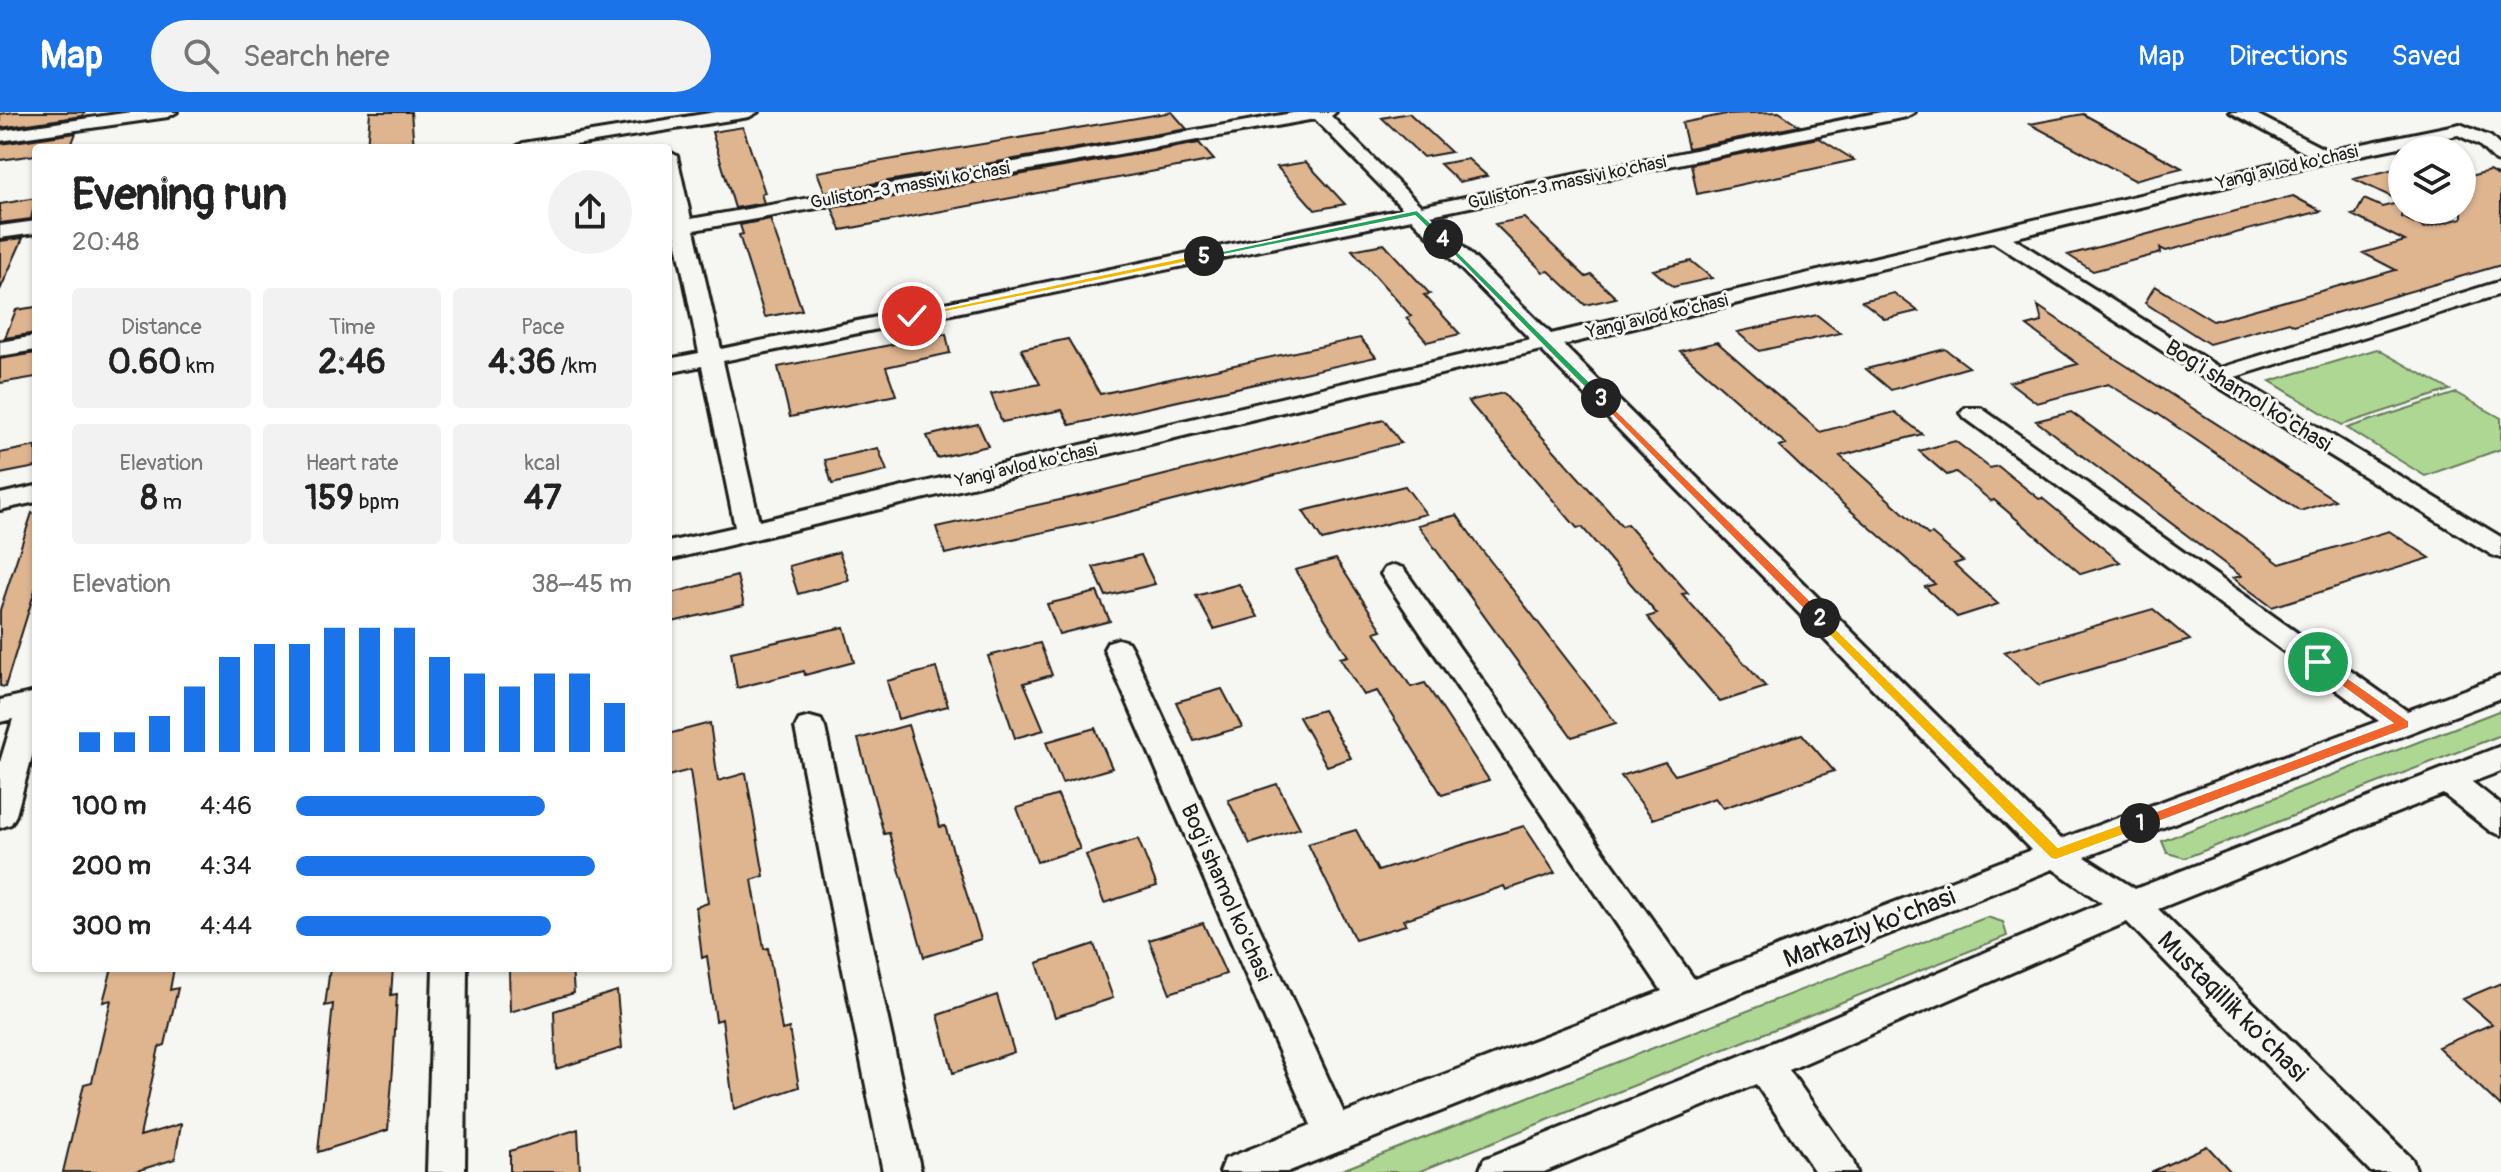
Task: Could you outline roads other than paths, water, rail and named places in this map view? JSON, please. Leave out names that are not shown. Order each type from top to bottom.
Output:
[{"type":"street","points":[[0,136],[168,112]]},
{"type":"street","points":[[542,144],[660,119],[749,112]]},
{"type":"street","name":"Guliston-3 massivi ko'chasi","points":[[672,365],[1906,112]]},
{"type":"street","points":[[2239,112],[2326,157]]},
{"type":"street","name":"Guliston-3 massivi ko'chasi","points":[[676,228],[1321,113]]},
{"type":"street","name":"Mustaqillik ko'chasi","points":[[1321,113],[1544,342],[2056,854],[2132,905],[2398,1172]]},
{"type":"street","points":[[660,119],[665,144]]},
{"type":"street","name":"Yangi avlod ko'chasi","points":[[672,550],[2326,157],[2460,129],[2485,141],[2501,157]]},
{"type":"street","points":[[672,192],[676,228],[710,358],[749,532]]},
{"type":"street","points":[[0,232],[32,228]]},
{"type":"street","name":"Bog'i shamol ko'chasi","points":[[1998,237],[2217,376],[2501,549]]},
{"type":"street","points":[[2217,376],[2501,287]]},
{"type":"street","points":[[0,349],[32,344]]},
{"type":"street","points":[[1973,413],[2404,724]]},
{"type":"street","points":[[0,502],[32,495]]},
{"type":"street","points":[[1394,574],[1687,998]]},
{"type":"street","name":"Bog'i shamol ko'chasi","points":[[1118,649],[1335,1136]]},
{"type":"street","name":"Markaziy ko'chasi","points":[[1239,1172],[2056,854],[2501,687]]},
{"type":"street","points":[[0,711],[32,704]]},
{"type":"street","points":[[0,815],[32,711]]},
{"type":"street","points":[[810,728],[902,1172]]},
{"type":"street","points":[[1498,1172],[1763,1064],[2132,905],[2501,758]]},
{"type":"street","points":[[2448,781],[2501,822]]},
{"type":"street","points":[[446,1172],[450,972]]},
{"type":"street","points":[[1763,1064],[1838,1172]]}]
